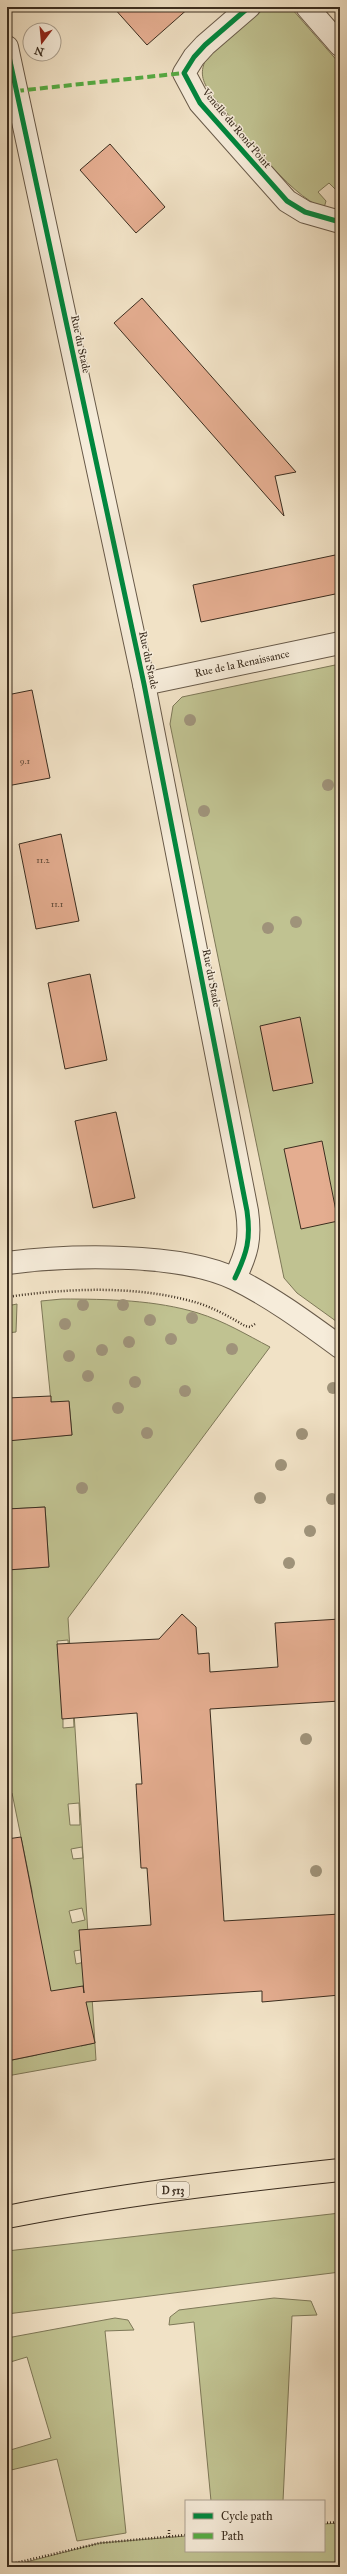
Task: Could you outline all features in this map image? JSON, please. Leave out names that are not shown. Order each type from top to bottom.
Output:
[{"type":"main road","name":"D 513","points":[[7,2217],[70,2204],[205,2185],[340,2170]]},
{"type":"street","name":"Venelle du Rond Point","points":[[249,7],[194,57],[184,73],[200,103],[287,201],[305,212],[340,222]]},
{"type":"street","points":[[307,7],[340,45]]},
{"type":"street","name":"Rue du Stade","points":[[7,47],[144,684],[247,1211],[250,1232],[248,1249],[235,1278]]},
{"type":"street","name":"Rue de la Renaissance","points":[[144,684],[340,643]]},
{"type":"street","points":[[7,1263],[76,1258],[155,1260],[197,1266],[235,1278],[272,1300],[340,1347]]},
{"type":"path","points":[[7,1297],[53,1291],[138,1292],[198,1304],[250,1327],[257,1321]]},
{"type":"path","points":[[325,2523],[340,2522]]},
{"type":"path","points":[[169,2530],[170,2536]]},
{"type":"path","points":[[7,2565],[100,2543],[185,2535]]},
{"type":"green space","points":[[266,7],[292,9],[340,64],[340,190],[338,192],[329,183],[318,192],[326,201],[324,208],[310,201],[280,175],[249,141],[205,85],[202,72],[207,57]]},
{"type":"green space","points":[[340,664],[340,1324],[297,1293],[284,1278],[170,724],[173,706],[182,697]]},
{"type":"green space","points":[[62,1299],[96,1299],[165,1305],[208,1316],[235,1328],[270,1347],[68,1618],[95,2043],[96,2060],[7,2076],[7,2061],[37,2055],[33,2036],[32,1891],[12,1793],[7,1794],[7,1570],[49,1567],[45,1507],[10,1509],[7,1440],[72,1435],[69,1402],[51,1402],[41,1301]],"holes":[[[68,1640],[69,1661],[59,1662],[57,1641]],[[73,1706],[74,1727],[63,1728],[63,1717]],[[79,1803],[80,1825],[70,1825],[68,1804]],[[82,1847],[83,1858],[73,1859],[71,1849]],[[82,1908],[85,1920],[72,1923],[69,1911]],[[87,1949],[89,1961],[76,1964],[74,1951]],[[89,1989],[91,2001],[75,1991]],[[92,2031],[95,2043],[81,2046],[79,2034]]]},
{"type":"green space","points":[[17,1304],[16,1332],[7,1333],[7,1306]]},
{"type":"green space","points":[[340,2213],[340,2272],[7,2314],[7,2251]]},
{"type":"green space","points":[[274,2298],[311,2301],[317,2315],[292,2316],[283,2500],[211,2500],[194,2322],[169,2325],[170,2317],[179,2310]]},
{"type":"green space","points":[[115,2318],[128,2320],[134,2330],[105,2331],[126,2533],[77,2541],[57,2459],[7,2471],[7,2451],[51,2438],[27,2357],[7,2363],[7,2338]]},
{"type":"green space","points":[[340,2523],[340,2567],[83,2567],[82,2563],[61,2567],[7,2567],[100,2543],[185,2536],[185,2552],[325,2552],[325,2524]]},
{"type":"building","points":[[113,7],[190,7],[147,45]]},
{"type":"building","points":[[110,144],[165,207],[136,233],[80,170]]},
{"type":"building","points":[[142,298],[296,472],[275,476],[284,516],[114,323]]},
{"type":"building","points":[[340,554],[340,593],[201,622],[193,585]]},
{"type":"building","points":[[32,690],[50,778],[7,786],[7,695]]},
{"type":"building","points":[[61,834],[79,921],[36,929],[19,844]]},
{"type":"building","points":[[90,974],[107,1060],[65,1069],[48,983]]},
{"type":"building","points":[[300,1017],[313,1083],[273,1091],[260,1026]]},
{"type":"building","points":[[116,1112],[135,1198],[93,1208],[75,1121]]},
{"type":"building","points":[[322,1141],[338,1221],[301,1229],[284,1149]]},
{"type":"building","points":[[51,1396],[51,1402],[69,1401],[72,1435],[7,1441],[7,1398]]},
{"type":"building","points":[[45,1507],[49,1567],[7,1570],[7,1509]]},
{"type":"building","points":[[182,1614],[196,1627],[198,1654],[209,1653],[210,1672],[278,1667],[275,1623],[340,1619],[340,1701],[210,1709],[224,1921],[340,1914],[340,1995],[262,2002],[262,1991],[86,2002],[95,2043],[7,2061],[7,1839],[21,1837],[51,1991],[83,1986],[84,1993],[79,1930],[151,1925],[147,1868],[141,1868],[136,1784],[142,1784],[137,1713],[62,1719],[57,1644],[159,1639]]},
{"type":"marked path","points":[[16,91],[184,73]]},
{"type":"cycle path","points":[[249,7],[205,45],[194,57],[184,73],[200,103],[287,201],[305,212],[340,222]]},
{"type":"cycle path","points":[[7,47],[144,684],[247,1211],[247,1246],[235,1278]]}]
